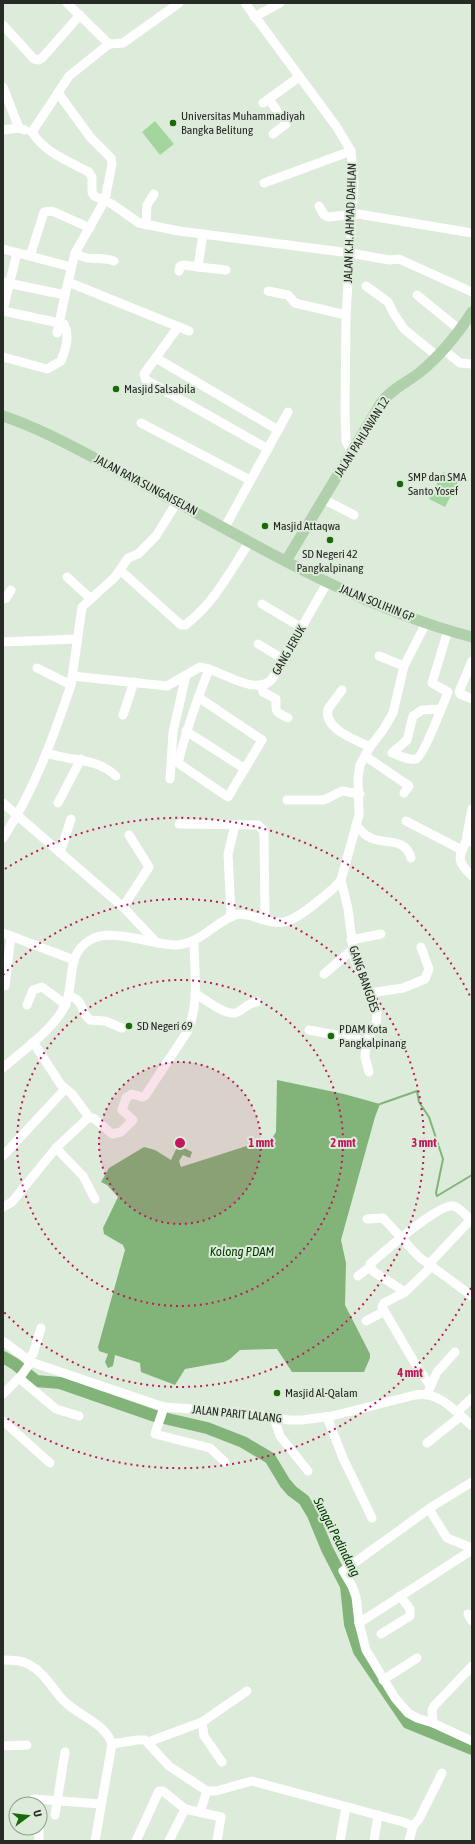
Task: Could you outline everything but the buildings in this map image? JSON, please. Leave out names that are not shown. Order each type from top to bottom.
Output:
[{"type":"main road","name":"JALAN PAHLAWAN 12","points":[[286,561],[387,395],[418,374],[440,353],[460,330],[472,312]]},
{"type":"main road","name":"JALAN RAYA SUNGAISELAN","points":[[3,416],[28,425],[178,502],[286,561]]},
{"type":"main road","name":"JALAN SOLIHIN GP","points":[[286,561],[328,583],[385,609],[472,637]]},
{"type":"street","points":[[67,3],[109,44]]},
{"type":"street","points":[[32,132],[69,76],[109,44],[123,43],[179,3]]},
{"type":"street","name":"JALAN K.H. AHMAD DAHLAN","points":[[245,3],[336,126],[347,142],[351,151],[354,169],[346,315],[345,437],[347,446],[351,452]]},
{"type":"street","points":[[254,17],[280,3]]},
{"type":"street","points":[[3,25],[34,59],[38,60],[42,58],[80,15]]},
{"type":"street","points":[[273,134],[286,124],[266,101],[299,77]]},
{"type":"street","points":[[3,87],[19,128]]},
{"type":"street","points":[[57,334],[75,253],[104,200],[112,161],[91,138],[58,93]]},
{"type":"street","points":[[3,130],[19,128],[32,132],[40,143],[49,151],[89,172],[92,177],[93,194],[96,197],[104,200],[134,220],[146,225],[350,253],[389,260],[399,259],[472,292]]},
{"type":"street","points":[[264,183],[351,151]]},
{"type":"street","points":[[146,225],[147,205],[154,194]]},
{"type":"street","points":[[319,206],[324,215],[328,217],[352,213],[472,233]]},
{"type":"street","points":[[30,256],[44,212],[52,210],[90,228]]},
{"type":"street","points":[[198,267],[203,234]]},
{"type":"street","points":[[3,249],[71,266]]},
{"type":"street","points":[[3,357],[47,369],[61,361],[68,338],[68,331],[64,324],[3,310],[6,283],[17,253]]},
{"type":"street","points":[[75,253],[90,259],[104,258],[114,261]]},
{"type":"street","points":[[179,271],[180,266],[182,265],[226,270]]},
{"type":"street","points":[[68,282],[189,331]]},
{"type":"street","points":[[6,283],[65,296]]},
{"type":"street","points":[[366,286],[388,302],[404,329],[440,353],[460,363],[472,364]]},
{"type":"street","points":[[268,291],[288,295],[295,303],[346,315]]},
{"type":"street","points":[[417,295],[460,330]]},
{"type":"street","points":[[178,327],[144,374],[146,380],[268,449]]},
{"type":"street","points":[[156,358],[278,430]]},
{"type":"street","points":[[225,527],[288,412]]},
{"type":"street","points":[[141,423],[250,480]]},
{"type":"street","points":[[323,500],[354,515]]},
{"type":"street","points":[[3,838],[18,815],[47,753],[71,680],[82,607],[115,577],[128,558],[138,554],[156,536],[178,502]]},
{"type":"street","points":[[120,570],[181,625],[185,625],[221,586],[250,541]]},
{"type":"street","points":[[67,578],[91,599]]},
{"type":"street","name":"GANG JERUK","points":[[209,669],[243,683],[262,685],[270,681],[328,583]]},
{"type":"street","points":[[3,599],[6,598],[11,590]]},
{"type":"street","points":[[262,604],[302,628]]},
{"type":"street","points":[[3,1068],[54,1021],[66,1004],[69,995],[71,971],[74,960],[79,951],[88,941],[109,935],[176,945],[194,941],[231,917],[244,914],[265,920],[283,922],[293,919],[335,887],[341,880],[360,808],[359,771],[370,747],[383,730],[393,713],[404,666],[426,623]]},
{"type":"street","points":[[441,709],[422,710],[413,716],[407,740],[392,753],[409,759],[419,758],[441,709],[448,692],[432,683],[448,630]]},
{"type":"street","points":[[3,642],[77,639]]},
{"type":"street","points":[[258,644],[283,659]]},
{"type":"street","points":[[379,656],[404,666]]},
{"type":"street","points":[[472,661],[459,692],[460,694],[472,699]]},
{"type":"street","points":[[37,668],[71,680],[134,682],[167,686],[200,667],[209,669],[198,697],[186,730],[178,763],[228,796],[262,740],[198,697]]},
{"type":"street","points":[[170,779],[173,732],[186,675]]},
{"type":"street","points":[[123,716],[134,682]]},
{"type":"street","points":[[262,685],[264,693],[276,699],[276,712],[288,718]]},
{"type":"street","points":[[342,690],[328,709],[329,720],[341,732],[370,747]]},
{"type":"street","points":[[186,730],[245,769]]},
{"type":"street","points":[[47,753],[61,757],[81,759],[100,765],[116,776]]},
{"type":"street","points":[[365,756],[409,786],[404,794]]},
{"type":"street","points":[[58,803],[81,759]]},
{"type":"street","points":[[287,800],[324,800],[342,791],[360,794]]},
{"type":"street","points":[[3,803],[123,907],[157,943]]},
{"type":"street","points":[[472,810],[468,828],[470,841],[462,850],[459,860],[472,876]]},
{"type":"street","points":[[60,853],[71,819]]},
{"type":"street","points":[[406,821],[462,850]]},
{"type":"street","points":[[179,824],[258,825],[263,830],[265,920]]},
{"type":"street","points":[[231,917],[228,854],[235,825]]},
{"type":"street","points":[[356,825],[369,838],[404,846],[409,852],[411,858]]},
{"type":"street","points":[[123,907],[149,867],[129,834]]},
{"type":"street","name":"GANG BANGDES","points":[[341,880],[348,909],[352,950],[356,965],[376,1006],[377,1021],[374,1030],[366,1041]]},
{"type":"street","points":[[5,986],[7,934],[74,960]]},
{"type":"street","points":[[351,940],[381,934]]},
{"type":"street","points":[[32,1042],[65,1090],[72,1094],[89,1117],[95,1119],[113,1135],[120,1132],[132,1122],[133,1119],[122,1112],[122,1108],[130,1095],[145,1096],[180,1044],[192,1022],[195,993],[194,941]]},
{"type":"street","points":[[370,993],[403,988],[425,978],[429,969],[421,947]]},
{"type":"street","points":[[324,974],[352,950]]},
{"type":"street","points":[[27,1006],[33,990],[42,987],[66,1004]]},
{"type":"street","points":[[195,993],[222,1010],[233,1014],[249,1004],[258,1002]]},
{"type":"street","points":[[69,995],[81,1002],[85,1016],[90,1020],[105,1021],[122,1028]]},
{"type":"street","points":[[309,1030],[366,1041],[365,1057],[369,1072]]},
{"type":"street","points":[[3,1156],[65,1090]]},
{"type":"street","points":[[3,1207],[12,1202],[56,1148],[89,1117]]},
{"type":"street","points":[[56,1148],[83,1176],[95,1199]]},
{"type":"street","points":[[358,1276],[370,1267],[370,1264],[401,1238],[431,1215],[450,1206],[457,1207],[471,1220],[405,1292],[384,1303],[382,1307],[383,1312],[416,1365],[429,1390],[441,1398],[472,1426]]},
{"type":"street","points":[[367,1219],[383,1218],[419,1257],[472,1296]]},
{"type":"street","points":[[370,1267],[374,1272],[405,1292]]},
{"type":"street","points":[[366,1321],[383,1312]]},
{"type":"street","points":[[3,1394],[25,1369],[33,1354],[41,1328]]},
{"type":"street","name":"JALAN PARIT LALANG","points":[[3,1341],[25,1369],[163,1410],[230,1412],[302,1420],[327,1417],[415,1395],[429,1390]]},
{"type":"street","points":[[429,1390],[437,1372],[455,1352]]},
{"type":"street","points":[[25,1369],[56,1409],[79,1416]]},
{"type":"street","points":[[427,1443],[459,1414],[472,1398]]},
{"type":"street","points":[[163,1410],[155,1434],[210,1448],[225,1462]]},
{"type":"street","points":[[327,1417],[348,1469],[372,1518]]},
{"type":"street","points":[[274,1418],[280,1436],[308,1471]]},
{"type":"street","points":[[3,1421],[50,1463]]},
{"type":"street","points":[[472,1482],[429,1509],[343,1571],[355,1592],[359,1623],[366,1650],[395,1698],[408,1713],[472,1741]]},
{"type":"street","points":[[429,1509],[447,1538],[472,1549]]},
{"type":"street","points":[[359,1623],[472,1549]]},
{"type":"street","points":[[381,1634],[411,1614],[409,1607],[400,1596]]},
{"type":"street","points":[[383,1680],[417,1658]]},
{"type":"street","points":[[3,1660],[25,1662],[35,1668],[65,1702],[98,1725],[107,1734],[112,1744],[95,1841]]},
{"type":"street","points":[[433,1723],[432,1710],[434,1706],[472,1666]]},
{"type":"street","points":[[148,1742],[202,1722],[247,1692]]},
{"type":"street","points":[[202,1722],[204,1736],[222,1762]]},
{"type":"street","points":[[112,1744],[137,1740],[148,1742],[159,1757],[169,1766],[207,1791],[216,1791],[252,1781],[413,1826]]},
{"type":"street","points":[[3,1746],[27,1745]]},
{"type":"street","points":[[55,1815],[65,1752]]},
{"type":"street","points":[[408,1841],[413,1826],[419,1818],[442,1773]]},
{"type":"street","points":[[136,1841],[159,1791],[163,1791],[185,1809],[221,1816],[217,1841]]},
{"type":"street","points":[[200,1812],[207,1791]]},
{"type":"street","points":[[48,1800],[101,1804]]},
{"type":"street","points":[[340,1841],[346,1807]]},
{"type":"street","points":[[169,1841],[185,1809]]},
{"type":"street","points":[[374,1841],[378,1815]]},
{"type":"shaded area","points":[[155,121],[174,144],[160,155],[142,132]]},
{"type":"shaded area","points":[[443,472],[459,480],[445,507],[429,499]]},
{"type":"water","name":"Kolong PDAM","points":[[277,1080],[344,1094],[380,1104],[375,1117],[341,1240],[346,1263],[345,1305],[370,1354],[370,1358],[364,1372],[292,1372],[277,1349],[240,1350],[224,1362],[185,1369],[175,1385],[141,1372],[140,1363],[115,1355],[113,1366],[108,1368],[105,1362],[108,1354],[99,1351],[98,1347],[125,1250],[123,1245],[104,1234],[103,1228],[118,1197],[107,1185],[101,1182],[109,1168],[144,1147],[155,1150],[171,1160],[178,1145],[192,1152],[190,1158],[183,1155],[179,1161],[181,1167],[272,1138],[276,1132]]},
{"type":"waterway","points":[[380,1104],[417,1091],[419,1102],[429,1117],[443,1159],[436,1193],[437,1196],[472,1175]]},
{"type":"waterway","name":"Sungai Pedindang","points":[[3,1357],[15,1364],[36,1381],[60,1383],[155,1416],[207,1428],[243,1442],[270,1458],[285,1483],[292,1491],[304,1500],[313,1515],[327,1549],[346,1586],[350,1624],[359,1651],[408,1723],[472,1749]]},
{"type":"place","name":"Universitas Muhammadiyah Bangka Belitung","points":[[173,123]]},
{"type":"place","name":"Masjid Salsabila","points":[[116,389]]},
{"type":"place","name":"SMP dan SMA Santo Yosef","points":[[400,484]]},
{"type":"place","name":"Masjid Attaqwa","points":[[265,526]]},
{"type":"place","name":"SD Negeri 42 Pangkalpinang","points":[[330,540]]},
{"type":"place","name":"SD Negeri 69","points":[[129,1026]]},
{"type":"place","name":"PDAM Kota Pangkalpinang","points":[[331,1036]]},
{"type":"place","name":"Masjid Al-Qalam","points":[[277,1393]]}]
